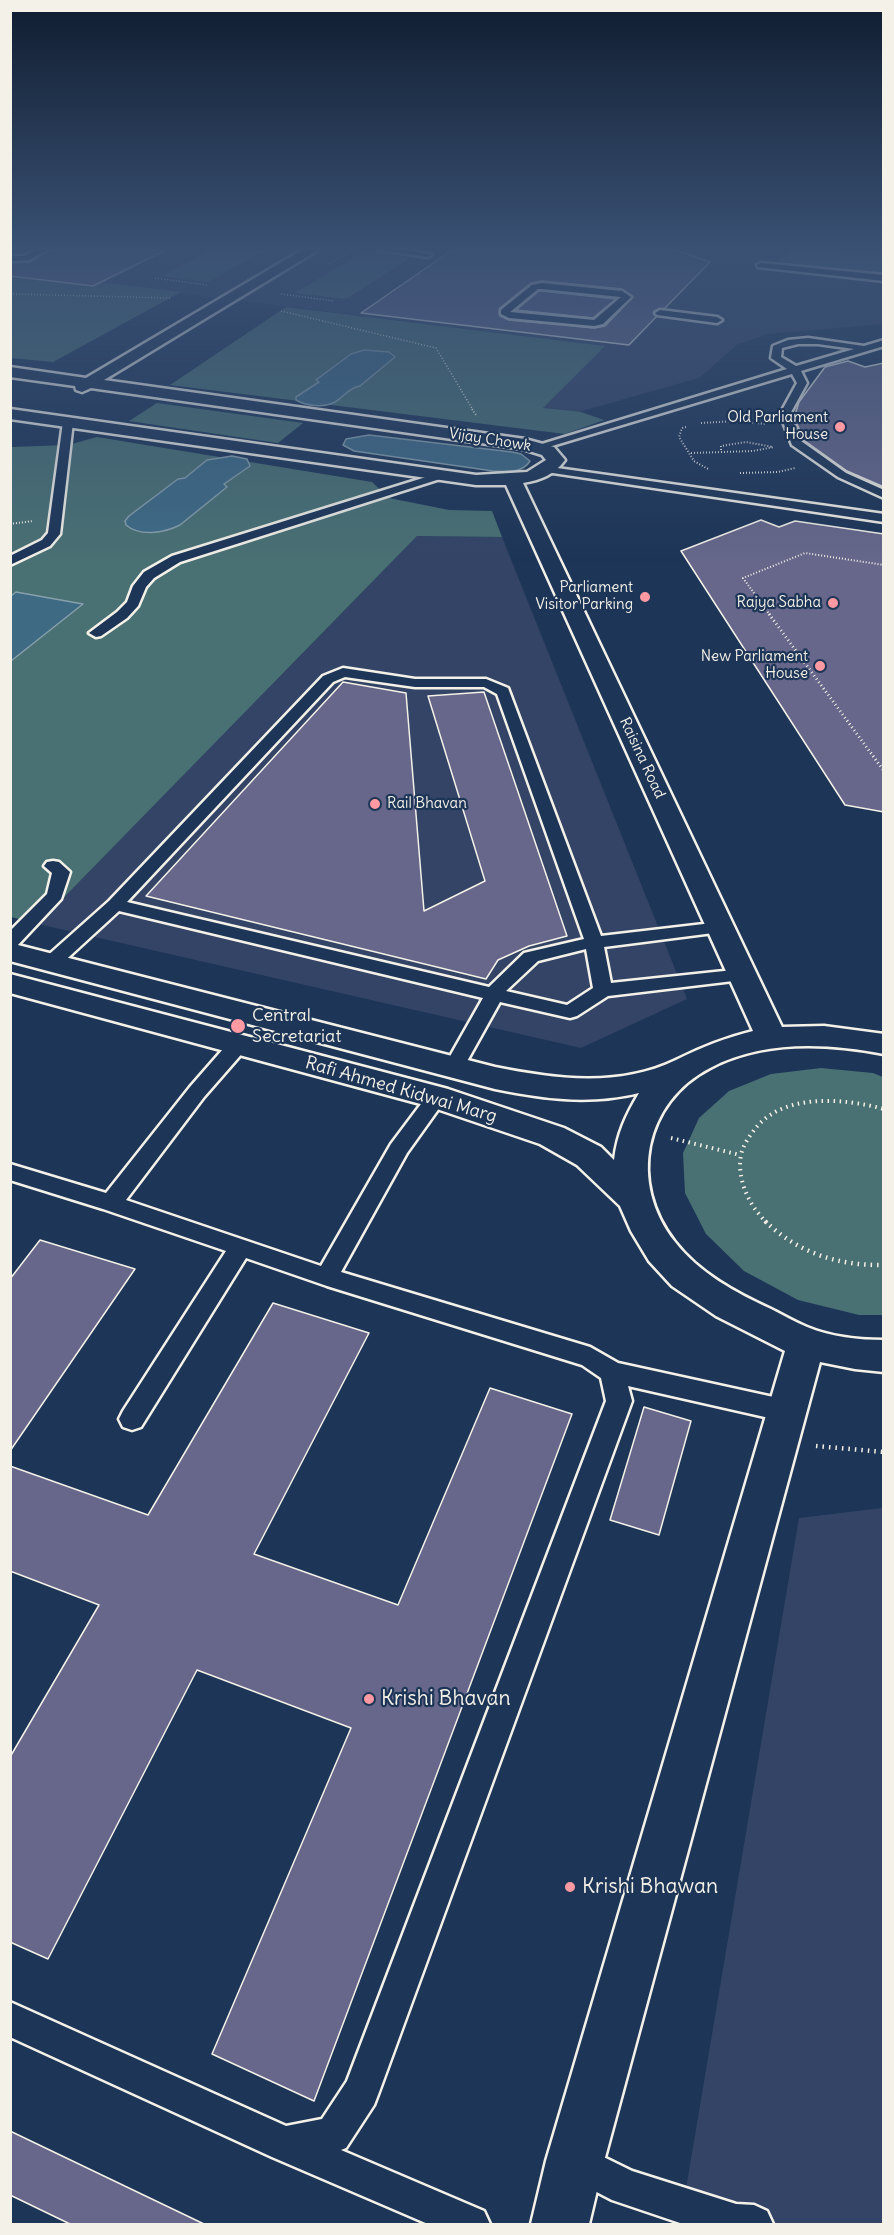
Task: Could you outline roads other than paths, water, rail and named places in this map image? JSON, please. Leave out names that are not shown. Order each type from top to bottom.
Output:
[{"type":"main road","points":[[69,394],[137,354]]},
{"type":"main road","name":"Vijay Chowk","points":[[10,372],[484,438],[538,447],[548,451],[556,460],[550,470],[530,477],[476,480],[29,416],[11,417]]},
{"type":"main road","points":[[29,416],[49,405]]},
{"type":"main road","points":[[299,456],[345,419]]},
{"type":"main road","name":"Raisina Road","points":[[512,479],[772,1038]]},
{"type":"main road","name":"Rafi Ahmed Kidwai Marg","points":[[10,952],[454,1067],[545,1087],[593,1090],[645,1081],[689,1067]]},
{"type":"main road","name":"Rafi Ahmed Kidwai Marg","points":[[10,983],[437,1097],[552,1137],[589,1156],[634,1198]]},
{"type":"main road","points":[[884,1044],[838,1036],[772,1038],[742,1044],[714,1054],[689,1067],[668,1082],[652,1100],[636,1129],[629,1162],[634,1198],[650,1234],[677,1269],[737,1311],[806,1343],[884,1356]]},
{"type":"main road","points":[[560,2224],[575,2161],[806,1343]]},
{"type":"lane","points":[[777,354],[777,358],[795,370],[802,383],[789,395],[785,414],[796,443],[852,480],[884,495]]},
{"type":"lane","points":[[538,447],[847,354]]},
{"type":"lane","points":[[750,383],[772,390]]},
{"type":"lane","points":[[10,561],[46,543],[54,534],[68,422]]},
{"type":"lane","points":[[550,470],[884,518]]},
{"type":"lane","points":[[96,633],[122,615],[133,603],[140,586],[149,575],[176,559],[439,476]]},
{"type":"lane","points":[[52,962],[115,905],[328,679],[343,672],[415,683],[486,683],[503,691],[594,942],[603,990]]},
{"type":"lane","points":[[10,942],[55,896],[61,872],[53,866]]},
{"type":"lane","points":[[115,905],[570,1012],[603,990],[743,975]]},
{"type":"lane","points":[[454,1067],[500,985],[531,957],[594,942],[721,927]]},
{"type":"lane","points":[[111,1203],[197,1092],[238,1045]]},
{"type":"lane","points":[[327,1277],[399,1149],[437,1097]]},
{"type":"lane","points":[[10,1172],[111,1203],[327,1277],[590,1357],[612,1372],[782,1427]]},
{"type":"lane","points":[[132,1419],[241,1247]]},
{"type":"lane","points":[[285,2144],[333,2135],[361,2092],[619,1401],[612,1372]]},
{"type":"lane","points":[[10,2019],[285,2144],[471,2224]]},
{"type":"lane","points":[[575,2161],[626,2187],[736,2223],[754,2224]]},
{"type":"place","name":"Old Parliament House","points":[[840,427]]},
{"type":"place","name":"Parliament Visitor Parking","points":[[645,597]]},
{"type":"place","name":"Rajya Sabha","points":[[833,603]]},
{"type":"place","name":"New Parliament House","points":[[820,666]]},
{"type":"place","name":"Rail Bhavan","points":[[375,804]]},
{"type":"place","name":"Central Secretariat","points":[[238,1026]]},
{"type":"place","name":"Krishi Bhavan","points":[[369,1699]]},
{"type":"place","name":"Krishi Bhawan","points":[[570,1887]]}]
